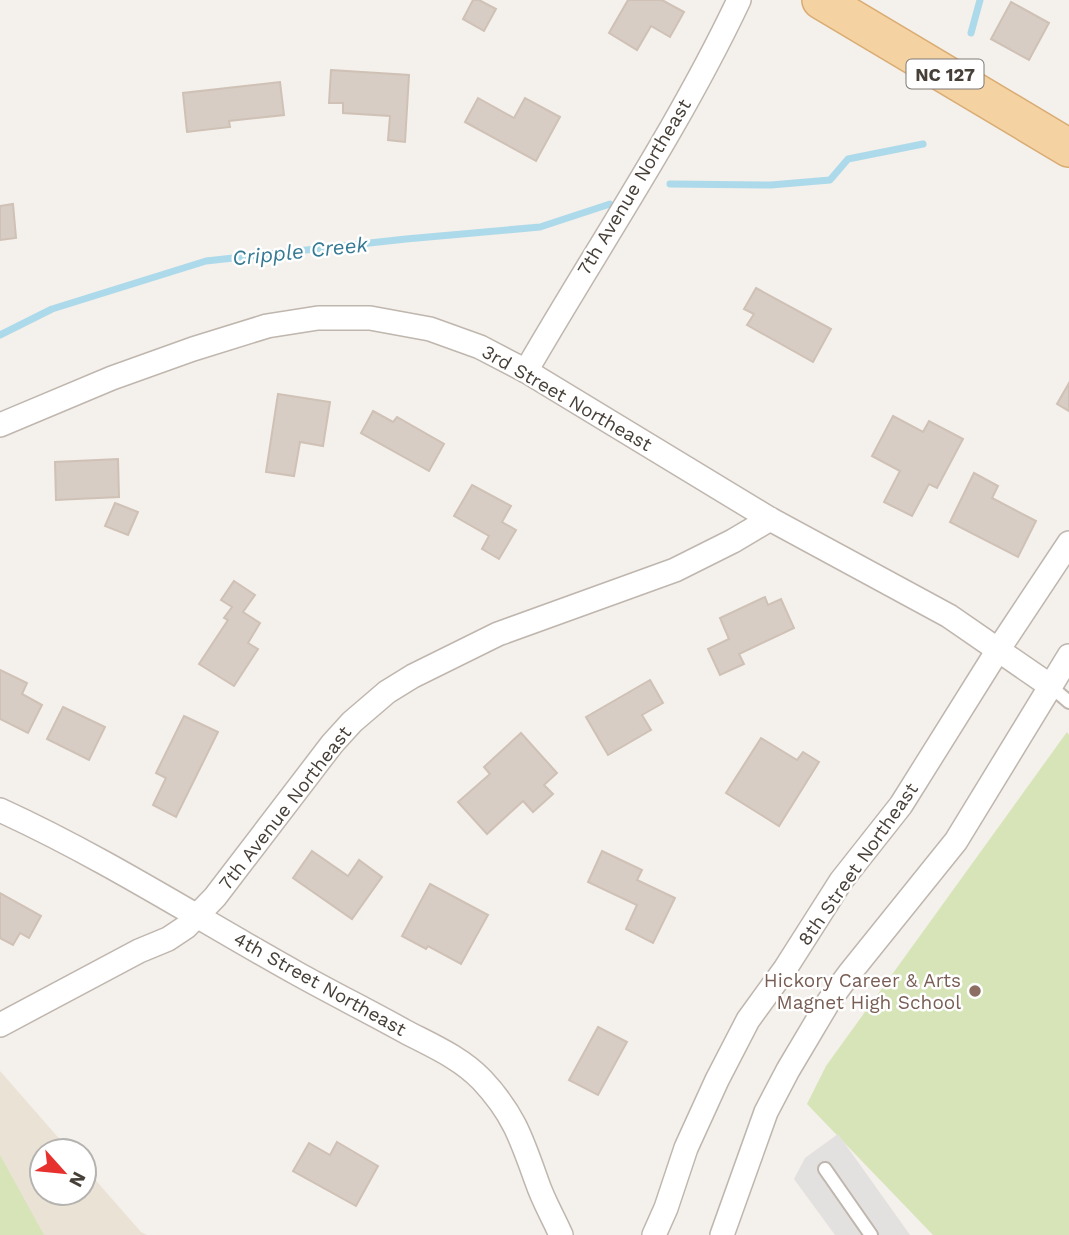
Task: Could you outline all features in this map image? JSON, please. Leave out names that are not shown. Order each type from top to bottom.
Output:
[{"type":"main road","name":"NC 127","points":[[821,0],[1069,148]]},
{"type":"street","name":"7th Avenue Northeast","points":[[526,372],[668,132],[739,0]]},
{"type":"street","name":"3rd Street Northeast","points":[[0,425],[112,378],[267,326],[318,318],[370,318],[430,329],[480,347],[526,372],[770,519],[949,616],[1049,685]]},
{"type":"street","name":"7th Avenue Northeast","points":[[0,1026],[139,951],[168,939],[198,917],[332,744],[352,722],[387,692],[412,676],[498,635],[676,570],[770,519]]},
{"type":"street","name":"8th Street Northeast","points":[[653,1235],[666,1208],[686,1148],[748,1020],[841,881],[901,804],[1069,543]]},
{"type":"street","points":[[722,1235],[766,1112],[829,1001],[956,841],[1069,656]]},
{"type":"street","name":"4th Street Northeast","points":[[0,810],[41,828],[122,872],[299,975],[466,1065],[500,1101],[516,1126],[561,1235]]},
{"type":"lane","points":[[1049,685],[1069,702]]},
{"type":"lane","points":[[825,1169],[871,1235]]},
{"type":"shaded area","points":[[0,1071],[58,1137],[28,1137],[28,1207],[98,1207],[98,1183],[141,1232],[147,1235],[0,1235]]},
{"type":"shaded area","points":[[838,1134],[910,1235],[835,1235],[794,1179],[805,1158]]},
{"type":"green space","name":"Hickory Career & Arts Magnet High School","points":[[1067,732],[1069,1235],[933,1235],[807,1104],[826,1066]]},
{"type":"green space","points":[[0,1155],[44,1235],[0,1235]]},
{"type":"building","points":[[473,0],[479,0],[496,9],[484,31],[463,19]]},
{"type":"building","points":[[628,0],[662,0],[684,12],[670,37],[651,26],[637,50],[609,33]]},
{"type":"building","points":[[1011,2],[1049,23],[1029,60],[991,39]]},
{"type":"building","points":[[331,70],[409,75],[405,142],[388,140],[390,116],[343,113],[343,103],[329,103]]},
{"type":"building","points":[[280,82],[284,115],[229,121],[230,127],[187,132],[183,93]]},
{"type":"building","points":[[478,98],[514,118],[525,98],[560,117],[536,161],[465,122]]},
{"type":"building","points":[[13,204],[16,238],[0,240],[0,206]]},
{"type":"building","points":[[756,288],[831,329],[813,362],[747,325],[754,314],[744,309]]},
{"type":"building","points":[[1069,383],[1069,411],[1057,404]]},
{"type":"building","points":[[278,394],[330,402],[323,446],[300,442],[294,476],[266,472]]},
{"type":"building","points":[[373,411],[393,422],[397,417],[444,444],[429,471],[361,433]]},
{"type":"building","points":[[893,416],[923,432],[929,421],[963,439],[937,488],[929,484],[912,516],[884,502],[900,471],[872,456]]},
{"type":"building","points":[[118,459],[119,497],[56,500],[55,462]]},
{"type":"building","points":[[974,473],[998,486],[992,498],[1036,521],[1018,557],[950,522]]},
{"type":"building","points":[[472,485],[511,506],[502,522],[516,530],[499,559],[482,549],[489,536],[454,516]]},
{"type":"building","points":[[115,503],[138,512],[128,535],[105,526]]},
{"type":"building","points":[[234,581],[255,595],[243,612],[260,623],[248,643],[258,649],[234,686],[199,664],[228,620],[224,618],[232,607],[221,600]]},
{"type":"building","points":[[765,597],[768,605],[781,599],[794,628],[739,654],[744,664],[720,675],[708,649],[729,639],[720,618]]},
{"type":"building","points":[[0,670],[27,683],[22,694],[42,705],[28,733],[0,719]]},
{"type":"building","points":[[650,680],[663,703],[642,715],[651,730],[608,755],[586,717]]},
{"type":"building","points":[[63,707],[105,727],[89,760],[47,739]]},
{"type":"building","points":[[184,716],[218,732],[176,817],[153,805],[166,778],[156,773]]},
{"type":"building","points":[[521,733],[557,773],[544,785],[553,794],[533,812],[523,801],[487,834],[458,802],[490,774],[484,767]]},
{"type":"building","points":[[761,738],[797,760],[803,752],[819,762],[779,826],[726,793]]},
{"type":"building","points":[[312,851],[348,876],[359,860],[382,877],[352,919],[293,878]]},
{"type":"building","points":[[602,851],[642,870],[637,880],[675,898],[653,943],[626,929],[637,905],[588,882]]},
{"type":"building","points":[[430,884],[488,915],[461,964],[428,946],[426,949],[402,936]]},
{"type":"building","points":[[0,893],[41,916],[29,938],[20,933],[13,945],[0,938]]},
{"type":"building","points":[[598,1027],[627,1042],[598,1095],[569,1080]]},
{"type":"building","points":[[337,1142],[378,1166],[356,1206],[293,1171],[309,1143],[330,1155]]},
{"type":"waterway","name":"Cripple Creek","points":[[971,33],[980,0]]},
{"type":"waterway","name":"Cripple Creek","points":[[670,184],[771,185],[830,180],[848,159],[923,144]]},
{"type":"waterway","name":"Cripple Creek","points":[[0,335],[52,309],[206,261],[540,227],[610,204]]},
{"type":"place","name":"Hickory Career & Arts Magnet High School","points":[[975,991]]}]
